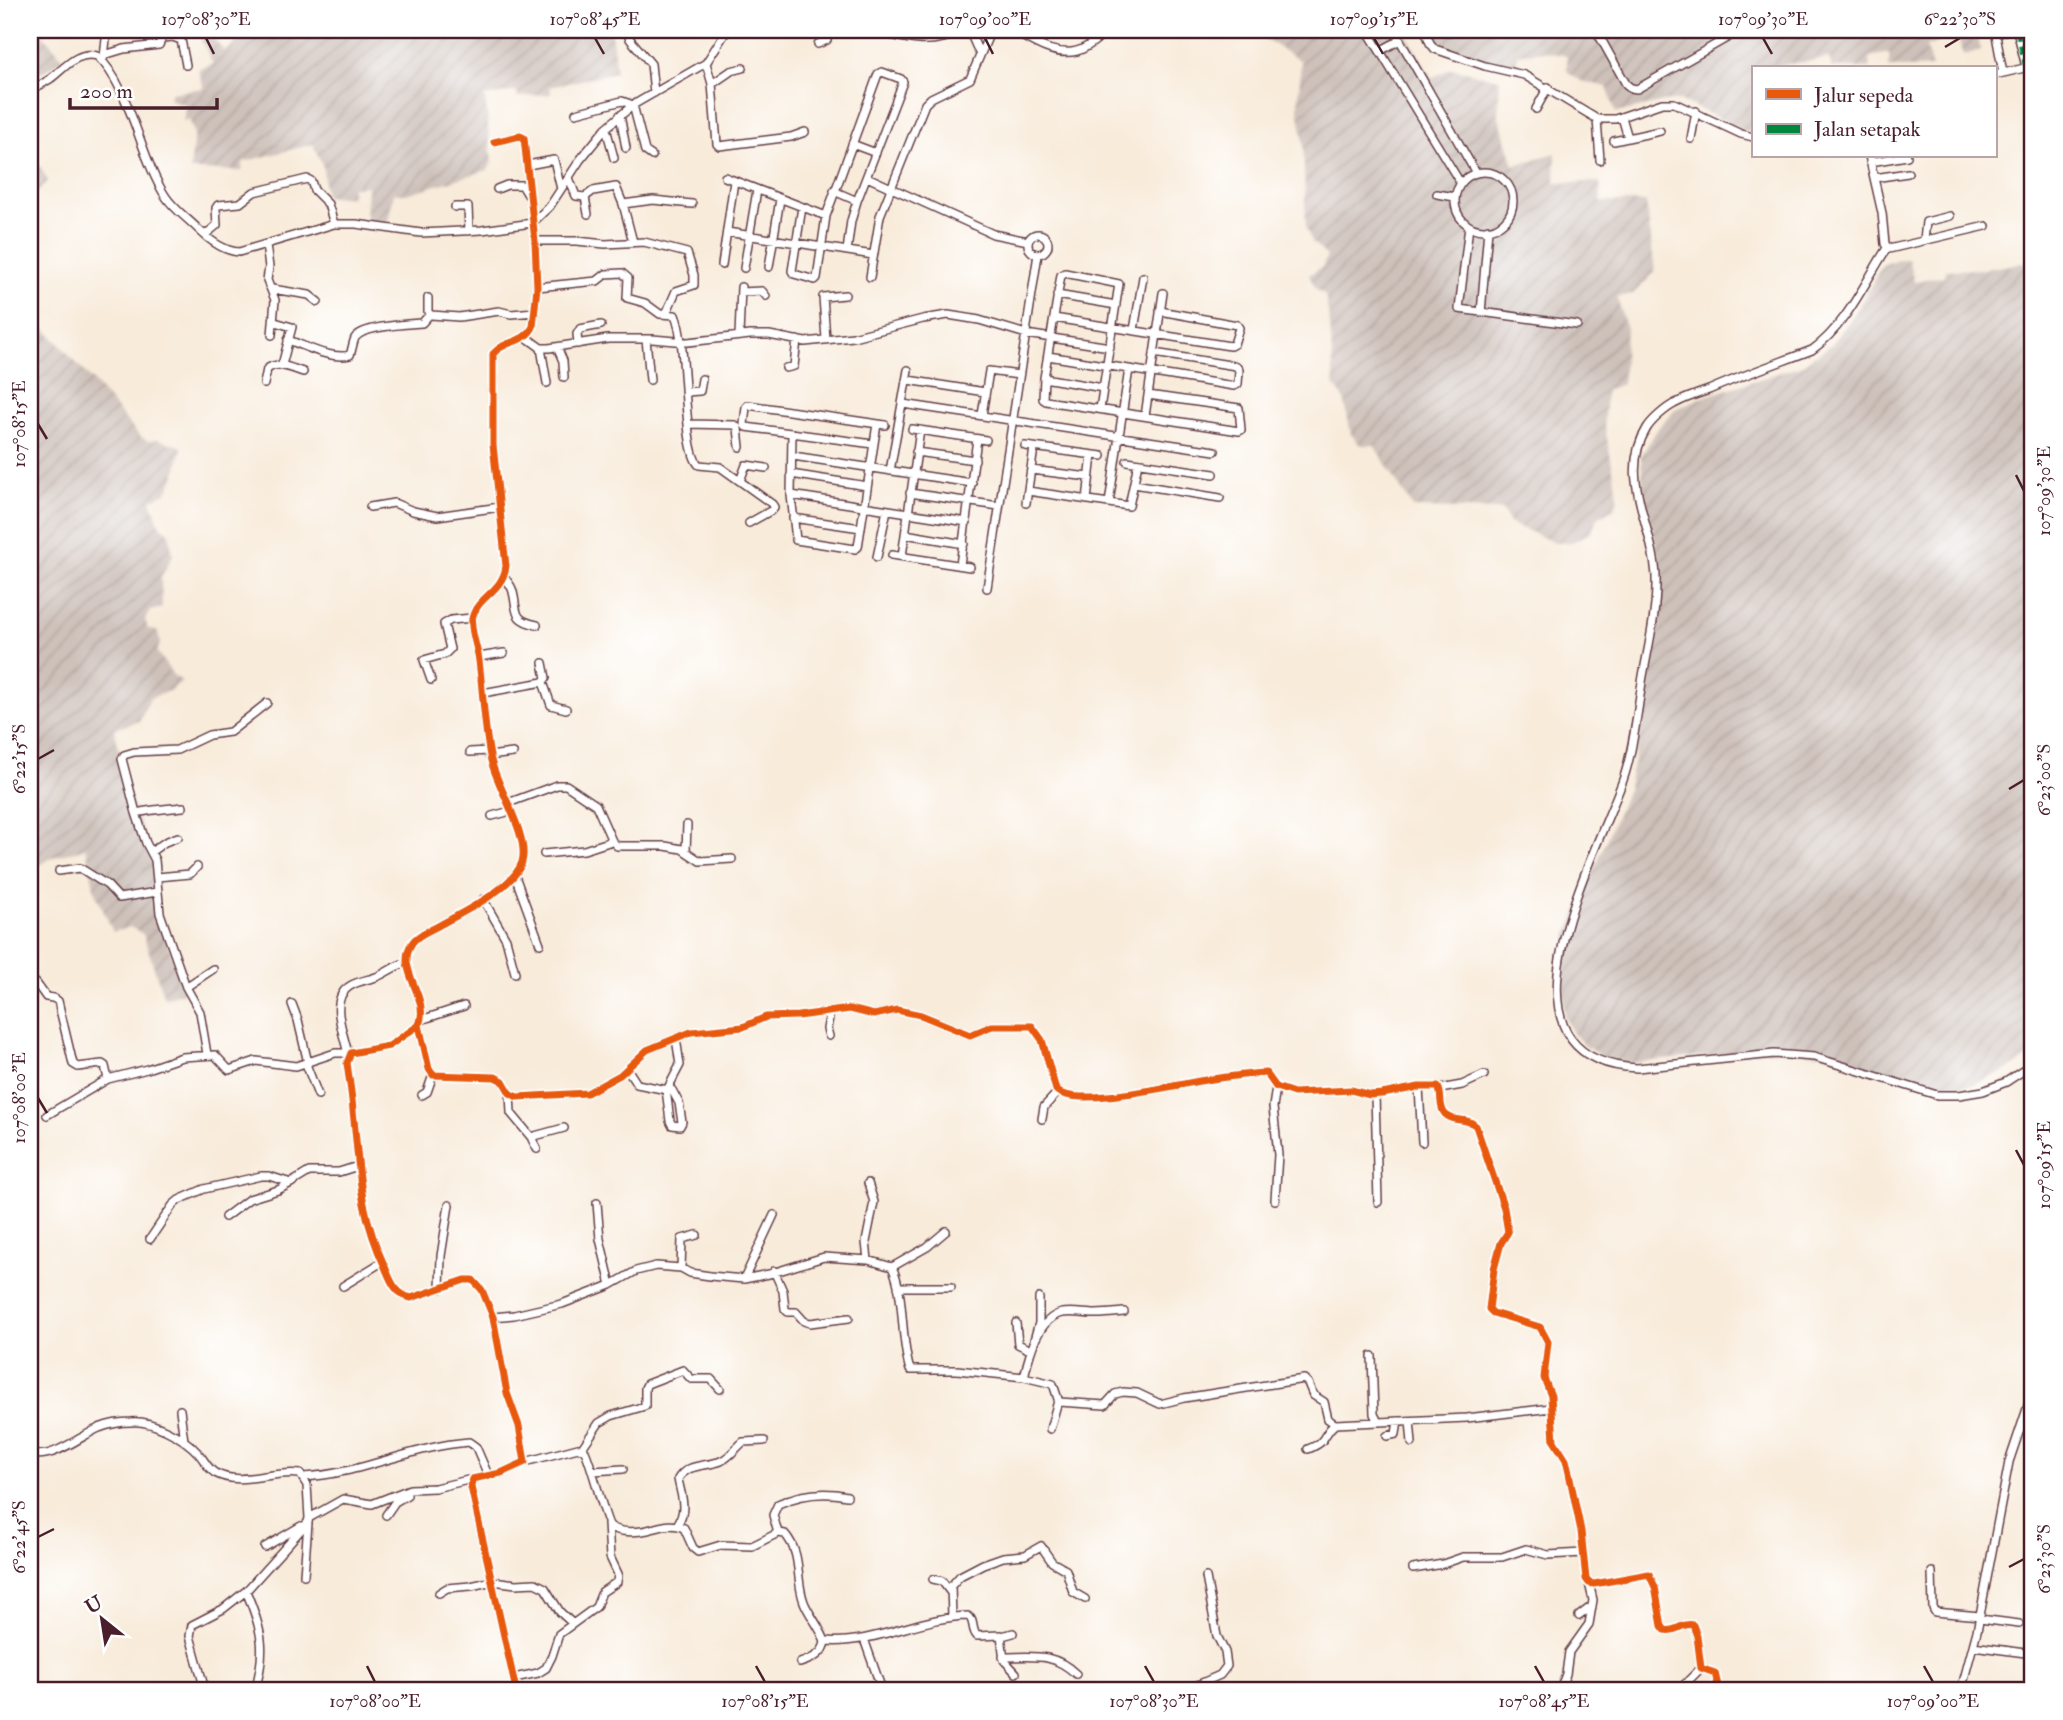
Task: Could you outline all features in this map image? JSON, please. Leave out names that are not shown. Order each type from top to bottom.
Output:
[{"type":"street","points":[[107,30],[104,58],[146,157],[166,196],[205,235],[231,251],[266,245],[334,224],[356,224],[421,233],[469,231],[532,223],[544,213],[580,160],[606,128],[634,105],[706,63],[727,30]]},
{"type":"street","points":[[31,88],[51,78],[83,54],[104,58],[124,49],[159,45],[162,38],[159,30]]},
{"type":"street","points":[[627,30],[629,39],[652,64],[654,93]]},
{"type":"street","points":[[818,44],[827,40],[829,30]]},
{"type":"street","points":[[870,30],[917,41],[936,40],[968,30],[980,55]]},
{"type":"street","points":[[870,277],[880,216],[925,104],[931,98],[967,82],[975,72],[991,30]]},
{"type":"street","points":[[1012,30],[1038,45],[1063,52],[1085,48],[1109,30]]},
{"type":"street","points":[[1378,30],[1368,32],[1461,184]]},
{"type":"street","points":[[1394,30],[1476,173]]},
{"type":"street","points":[[1425,30],[1435,49],[1485,66],[1518,72],[1548,87],[1597,119],[1622,117],[1668,102],[1696,111],[1733,131],[1752,137]]},
{"type":"street","points":[[1596,30],[1626,84],[1637,89],[1741,30]]},
{"type":"street","points":[[2006,30],[1996,35],[1999,74],[2030,67],[2018,30]]},
{"type":"street","points":[[162,38],[173,37],[181,40],[186,65]]},
{"type":"street","points":[[1380,51],[1400,40]]},
{"type":"street","points":[[706,63],[712,84],[719,146],[791,137],[805,132]]},
{"type":"street","points":[[712,84],[731,71],[743,68]]},
{"type":"street","points":[[803,207],[793,273],[813,280],[817,278],[826,216],[878,74],[882,72],[901,79],[903,82],[857,201],[847,251]]},
{"type":"street","points":[[1536,109],[1548,87]]},
{"type":"street","points":[[576,113],[621,102],[634,105]]},
{"type":"street","points":[[634,105],[645,151],[652,156]]},
{"type":"street","points":[[1691,139],[1696,111]]},
{"type":"street","points":[[620,115],[626,148]]},
{"type":"street","points":[[1622,117],[1628,138]]},
{"type":"street","points":[[1597,119],[1600,160]]},
{"type":"street","points":[[606,128],[614,158]]},
{"type":"street","points":[[1614,141],[1660,131]]},
{"type":"street","points":[[433,1075],[429,1069],[420,1023],[417,990],[406,962],[411,945],[417,938],[483,899],[514,876],[522,863],[523,849],[510,807],[494,774],[489,753],[472,618],[481,603],[505,577],[506,566],[493,445],[493,357],[499,347],[526,337],[533,327],[537,287],[536,241],[523,136],[494,142]]},
{"type":"street","points":[[852,144],[876,153]]},
{"type":"street","points":[[1869,159],[1887,248],[1836,328],[1825,341],[1812,350],[1673,404],[1648,427],[1636,456],[1635,484],[1650,540],[1656,576],[1651,632],[1625,777],[1570,911],[1558,971],[1558,1007],[1565,1030],[1584,1052],[1615,1067],[1637,1068],[1774,1054],[1814,1057],[1937,1094],[1959,1096],[2006,1082],[2033,1064]]},
{"type":"street","points":[[528,165],[554,160],[561,189]]},
{"type":"street","points":[[1490,172],[1499,176],[1509,186],[1513,195],[1508,218],[1497,227],[1488,229],[1469,226],[1457,211],[1455,197],[1461,184],[1476,173],[1490,172]]},
{"type":"street","points":[[1874,178],[1908,173]]},
{"type":"street","points":[[725,177],[826,216]]},
{"type":"street","points":[[867,177],[993,234],[1028,241]]},
{"type":"street","points":[[569,178],[576,196],[585,197],[593,191],[617,187],[633,242]]},
{"type":"street","points":[[205,235],[217,225],[218,205],[240,204],[250,193],[307,179],[328,204],[334,224]]},
{"type":"street","points":[[722,265],[734,181]]},
{"type":"street","points":[[497,189],[522,185],[531,204]]},
{"type":"street","points":[[744,268],[757,190]]},
{"type":"street","points":[[834,191],[857,201]]},
{"type":"street","points":[[1437,194],[1455,197]]},
{"type":"street","points":[[585,197],[588,214]]},
{"type":"street","points":[[769,267],[780,199]]},
{"type":"street","points":[[623,204],[658,200],[692,204]]},
{"type":"street","points":[[455,207],[468,207],[469,231]]},
{"type":"street","points":[[1924,240],[1926,222],[1950,216]]},
{"type":"street","points":[[1469,226],[1459,308],[1577,326]]},
{"type":"street","points":[[1887,248],[1891,250],[1986,226]]},
{"type":"street","points":[[1481,313],[1488,229]]},
{"type":"street","points":[[727,233],[873,255]]},
{"type":"street","points":[[1028,241],[1036,234],[1046,237],[1048,247],[1038,254]]},
{"type":"street","points":[[536,241],[606,244],[633,242],[687,253],[690,256],[694,285],[676,291],[666,314]]},
{"type":"street","points":[[1028,241],[1029,249],[1038,254]]},
{"type":"street","points":[[266,245],[269,267],[267,280],[275,300],[272,335]]},
{"type":"street","points":[[987,588],[1038,254]]},
{"type":"street","points":[[537,287],[597,281],[606,274],[622,273],[628,278],[625,295],[627,298],[645,303],[660,314],[671,313],[676,317],[695,462],[701,466],[720,467],[774,508],[750,523]]},
{"type":"street","points":[[1100,409],[1118,282],[1063,274],[1044,378],[1043,399],[1100,409],[1239,431],[1241,430],[1239,408],[1148,395]]},
{"type":"street","points":[[1134,330],[1143,277]]},
{"type":"street","points":[[272,289],[309,295],[318,302]]},
{"type":"street","points":[[739,336],[741,289],[762,291],[765,296]]},
{"type":"street","points":[[1145,416],[1163,293]]},
{"type":"street","points":[[826,339],[823,298],[845,295]]},
{"type":"street","points":[[1058,295],[1116,305]]},
{"type":"street","points":[[288,340],[324,352],[350,355],[355,337],[361,333],[380,327],[422,323],[430,314],[428,298]]},
{"type":"street","points":[[430,314],[459,317],[499,311],[511,314],[535,312]]},
{"type":"street","points":[[1054,318],[1230,346],[1234,344],[1239,328],[1237,326],[1160,311]]},
{"type":"street","points":[[526,337],[541,348],[608,339],[680,342],[769,335],[805,342],[858,336],[948,315],[979,320],[1026,334],[1110,347]]},
{"type":"street","points":[[275,323],[292,327],[282,365]]},
{"type":"street","points":[[578,344],[577,334],[580,329],[601,324]]},
{"type":"street","points":[[646,339],[650,380]]},
{"type":"street","points":[[786,368],[794,366],[797,340]]},
{"type":"street","points":[[557,347],[563,361],[564,377]]},
{"type":"street","points":[[541,348],[547,383]]},
{"type":"street","points":[[1048,356],[1234,386],[1238,384],[1239,370],[1236,366],[1154,353]]},
{"type":"street","points":[[264,384],[269,366],[282,365],[303,372]]},
{"type":"street","points":[[1109,503],[1129,369]]},
{"type":"street","points":[[890,471],[908,370]]},
{"type":"street","points":[[982,415],[989,371],[1019,375]]},
{"type":"street","points":[[1044,378],[1103,388]]},
{"type":"street","points":[[686,392],[700,391],[702,379]]},
{"type":"street","points":[[908,380],[985,392]]},
{"type":"street","points":[[903,404],[1215,451]]},
{"type":"street","points":[[792,433],[791,495],[796,540],[857,549],[873,444],[881,424],[748,405],[746,407],[746,427],[792,433],[873,444]]},
{"type":"street","points":[[688,424],[735,425],[738,428],[740,447]]},
{"type":"street","points":[[902,556],[916,452],[916,429],[981,439],[975,460],[960,565]]},
{"type":"street","points":[[1025,446],[1102,457]]},
{"type":"street","points":[[1026,503],[1034,448]]},
{"type":"street","points":[[916,452],[975,460]]},
{"type":"street","points":[[1087,500],[1092,455]]},
{"type":"street","points":[[793,456],[972,483]]},
{"type":"street","points":[[1127,461],[1214,474]]},
{"type":"street","points":[[1028,491],[1131,506],[1138,463]]},
{"type":"street","points":[[740,481],[746,464],[766,468]]},
{"type":"street","points":[[1031,470],[1089,477]]},
{"type":"street","points":[[791,474],[867,486]]},
{"type":"street","points":[[1134,484],[1220,498]]},
{"type":"street","points":[[910,493],[999,506]]},
{"type":"street","points":[[791,495],[967,522]]},
{"type":"street","points":[[370,507],[394,503],[413,512],[438,516],[500,507]]},
{"type":"street","points":[[877,557],[887,510]]},
{"type":"street","points":[[793,517],[861,528]]},
{"type":"street","points":[[905,534],[964,544]]},
{"type":"street","points":[[892,555],[970,567]]},
{"type":"street","points":[[505,577],[513,592],[514,608],[519,617],[537,625]]},
{"type":"street","points":[[431,680],[424,660],[445,654],[450,649],[444,624],[451,620],[472,618]]},
{"type":"street","points":[[479,657],[504,653]]},
{"type":"street","points":[[543,663],[546,678],[543,682],[551,705],[566,709]]},
{"type":"street","points":[[483,693],[543,682]]},
{"type":"street","points":[[206,1054],[200,1012],[186,987],[160,913],[155,860],[136,813],[122,759],[124,755],[146,751],[177,750],[209,735],[230,732],[267,703]]},
{"type":"street","points":[[470,752],[513,753]]},
{"type":"street","points":[[492,816],[557,785],[566,785],[596,805],[612,841],[620,847],[660,845],[685,851],[700,861],[732,859]]},
{"type":"street","points":[[136,813],[183,807]]},
{"type":"street","points":[[685,851],[687,825]]},
{"type":"street","points":[[151,852],[165,842],[178,838]]},
{"type":"street","points":[[544,854],[584,850],[612,841]]},
{"type":"street","points":[[157,877],[190,874],[197,867]]},
{"type":"street","points":[[59,872],[80,868],[107,885],[119,898],[157,892]]},
{"type":"street","points":[[514,876],[540,944]]},
{"type":"street","points":[[483,899],[506,939],[515,973]]},
{"type":"street","points":[[406,962],[354,984],[343,992],[338,1006],[349,1053],[347,1063],[365,1217],[382,1262],[402,1296],[411,1298],[465,1280],[473,1280],[482,1290],[494,1317],[507,1393],[519,1426],[525,1462]]},
{"type":"street","points":[[186,987],[212,970]]},
{"type":"street","points":[[30,982],[36,983],[46,997],[58,1001],[73,1064],[78,1067],[102,1064],[108,1079]]},
{"type":"street","points":[[292,1004],[318,1095]]},
{"type":"street","points":[[47,1115],[108,1079],[182,1057],[206,1054],[219,1057],[229,1070],[256,1061],[284,1065],[307,1063],[335,1053],[389,1046],[420,1023],[464,1006]]},
{"type":"street","points":[[510,1093],[517,1097],[587,1093],[628,1070],[642,1053],[698,1030],[743,1027],[766,1017],[850,1009],[874,1015],[897,1010],[970,1035],[992,1026],[1028,1024],[1035,1028],[1042,1040],[1058,1092]]},
{"type":"street","points":[[829,1036],[827,1029],[830,1012]]},
{"type":"street","points":[[628,1070],[637,1084],[667,1089],[672,1090],[677,1097],[682,1122],[680,1126],[672,1125],[670,1121],[667,1089],[680,1065],[676,1038]]},
{"type":"street","points":[[1058,1092],[1066,1095],[1098,1096],[1125,1094],[1204,1080],[1266,1073],[1276,1087],[1294,1093],[1351,1090],[1375,1094],[1419,1087],[1440,1089],[1462,1085],[1484,1075]]},
{"type":"street","points":[[433,1075],[495,1077],[505,1083],[510,1093],[512,1113],[537,1149]]},
{"type":"street","points":[[422,1095],[427,1092],[433,1075]]},
{"type":"street","points":[[1275,1200],[1278,1155],[1273,1107],[1276,1087]]},
{"type":"street","points":[[1419,1087],[1422,1142]]},
{"type":"street","points":[[1440,1089],[1443,1112],[1452,1119],[1471,1121],[1476,1126],[1507,1216],[1508,1232],[1501,1243],[1494,1269],[1489,1309],[1493,1313],[1540,1327],[1544,1331],[1548,1350],[1544,1378],[1551,1396],[1554,1441],[1566,1460],[1585,1573],[1592,1597],[1588,1624],[1568,1654],[1566,1674],[1560,1690]]},
{"type":"street","points":[[1042,1118],[1044,1107],[1058,1092]]},
{"type":"street","points":[[1375,1094],[1378,1202]]},
{"type":"street","points":[[531,1137],[564,1128]]},
{"type":"street","points":[[225,1217],[249,1199],[278,1190],[309,1172],[338,1172],[358,1166]]},
{"type":"street","points":[[150,1240],[173,1205],[204,1189],[261,1176],[291,1183]]},
{"type":"street","points":[[868,1183],[874,1202],[866,1242],[868,1260]]},
{"type":"street","points":[[597,1203],[600,1239],[611,1285]]},
{"type":"street","points":[[440,1289],[441,1256],[449,1205]]},
{"type":"street","points":[[744,1279],[774,1215]]},
{"type":"street","points":[[494,1317],[562,1304],[645,1268],[681,1268],[690,1273],[744,1279],[824,1257],[868,1260],[892,1267],[927,1247],[946,1231]]},
{"type":"street","points":[[681,1268],[682,1239],[697,1235]]},
{"type":"street","points":[[343,1286],[382,1262]]},
{"type":"street","points":[[892,1267],[898,1287],[901,1329],[909,1370],[949,1369],[1024,1377],[1053,1384],[1058,1401],[1050,1429]]},
{"type":"street","points":[[774,1271],[783,1291],[786,1311],[796,1311],[804,1321],[810,1323],[849,1318]]},
{"type":"street","points":[[898,1287],[951,1287]]},
{"type":"street","points":[[1024,1377],[1039,1323],[1039,1298]]},
{"type":"street","points":[[1031,1349],[1047,1322],[1059,1314],[1124,1312]]},
{"type":"street","points":[[1016,1323],[1017,1344],[1031,1349]]},
{"type":"street","points":[[1372,1356],[1374,1413],[1378,1422]]},
{"type":"street","points":[[265,1546],[343,1499],[372,1504],[411,1489],[435,1488],[582,1448],[599,1423],[611,1416],[645,1406],[647,1384],[683,1370],[691,1379],[711,1379],[720,1389]]},
{"type":"street","points":[[1058,1401],[1105,1405],[1119,1393],[1137,1393],[1160,1404],[1304,1380],[1313,1395],[1323,1400],[1329,1421],[1335,1424],[1511,1414],[1551,1408]]},
{"type":"street","points":[[1961,1690],[1980,1618],[2010,1462],[2033,1391]]},
{"type":"street","points":[[180,1410],[184,1441]]},
{"type":"street","points":[[30,1454],[39,1455],[59,1449],[99,1428],[139,1421],[184,1441],[199,1453],[211,1471],[227,1478],[241,1480],[271,1473],[296,1473],[303,1477],[307,1485],[308,1521],[304,1575]]},
{"type":"street","points":[[1387,1436],[1396,1434],[1398,1421]]},
{"type":"street","points":[[1410,1421],[1412,1443]]},
{"type":"street","points":[[1307,1449],[1323,1442],[1329,1429],[1335,1424]]},
{"type":"street","points":[[677,1525],[684,1505],[680,1475],[688,1469],[723,1460],[743,1441],[764,1441]]},
{"type":"street","points":[[303,1477],[332,1475],[428,1448],[469,1443],[476,1447],[488,1475]]},
{"type":"street","points":[[514,1678],[538,1673],[546,1668],[556,1638],[568,1620],[596,1607],[602,1592],[615,1586],[619,1578],[610,1557],[608,1524],[593,1471],[582,1448]]},
{"type":"street","points":[[593,1471],[623,1469]]},
{"type":"street","points":[[472,1479],[472,1494],[516,1690]]},
{"type":"street","points":[[386,1515],[401,1498],[427,1488]]},
{"type":"street","points":[[778,1533],[774,1515],[778,1504],[817,1493],[846,1496]]},
{"type":"street","points":[[205,1690],[190,1631],[192,1625],[223,1609],[246,1591],[308,1521]]},
{"type":"street","points":[[608,1524],[624,1532],[677,1525],[684,1528],[693,1548],[698,1552],[721,1545],[752,1546],[778,1533],[785,1534],[793,1546],[804,1603],[818,1623],[825,1640],[825,1647],[820,1653],[813,1659],[800,1662]]},
{"type":"street","points":[[952,1616],[951,1593],[954,1581],[973,1568],[996,1559],[1025,1555],[1041,1546],[1052,1562],[1066,1570],[1073,1592],[1085,1599]]},
{"type":"street","points":[[1413,1569],[1464,1557],[1502,1557],[1526,1549],[1550,1555],[1583,1553]]},
{"type":"street","points":[[1931,1572],[1934,1610],[2020,1624]]},
{"type":"street","points":[[1589,1583],[1649,1574],[1655,1587],[1663,1629],[1671,1631],[1690,1624],[1695,1627],[1701,1668]]},
{"type":"street","points":[[1186,1690],[1220,1675],[1227,1666],[1217,1636],[1206,1577]]},
{"type":"street","points":[[933,1579],[942,1581],[951,1593]]},
{"type":"street","points":[[439,1593],[446,1588],[471,1587],[493,1581],[540,1584],[568,1620]]},
{"type":"street","points":[[246,1591],[262,1637],[262,1658],[255,1690]]},
{"type":"street","points":[[1578,1616],[1592,1606]]},
{"type":"street","points":[[825,1640],[864,1639],[952,1616],[971,1617],[973,1630],[978,1636],[1013,1633]]},
{"type":"street","points":[[1002,1636],[1003,1657],[1007,1666],[1016,1673]]},
{"type":"street","points":[[864,1639],[882,1690]]},
{"type":"street","points":[[1973,1646],[2033,1654]]},
{"type":"street","points":[[1003,1657],[1048,1657],[1064,1663],[1076,1674]]},
{"type":"street","points":[[1678,1690],[1701,1668]]},
{"type":"street","points":[[1701,1668],[1715,1673],[1719,1690]]},
{"type":"shaded area","points":[[30,30],[39,30],[64,59],[30,79]]},
{"type":"shaded area","points":[[167,30],[207,30],[224,51],[251,34],[250,30],[611,30],[616,72],[550,87],[551,94],[518,97],[517,91],[485,97],[492,162],[488,170],[406,194],[394,193],[387,225],[366,221],[367,186],[352,187],[351,197],[325,196],[323,167],[313,144],[243,162],[242,171],[190,170],[194,134],[189,119],[183,121],[186,105],[169,99],[171,93],[204,88],[198,70],[213,64],[199,35],[167,34]]},
{"type":"shaded area","points":[[1241,30],[1404,30],[1432,78],[1451,68],[1500,79],[1498,114],[1514,165],[1556,153],[1555,183],[1600,182],[1601,202],[1646,202],[1655,272],[1633,294],[1617,297],[1626,329],[1622,384],[1606,390],[1604,422],[1618,496],[1615,508],[1599,516],[1590,533],[1572,542],[1556,543],[1509,523],[1503,510],[1413,508],[1374,445],[1360,445],[1351,434],[1344,399],[1334,384],[1325,295],[1316,289],[1309,275],[1323,266],[1327,256],[1313,243],[1306,229],[1303,138],[1298,108],[1301,61],[1263,38],[1244,35]]},
{"type":"shaded area","points":[[1429,30],[1976,30],[1981,50],[1964,55],[1956,34],[1926,47],[1931,66],[1889,66],[1889,53],[1869,57],[1870,66],[1831,66],[1829,58],[1776,66],[1752,66],[1751,134],[1680,100],[1616,113],[1607,87],[1581,81],[1567,71],[1567,56],[1543,51],[1517,54],[1516,68],[1482,62],[1433,42]]},
{"type":"shaded area","points":[[30,154],[48,181],[30,200]]},
{"type":"shaded area","points":[[1908,258],[1914,281],[1944,276],[1945,270],[1986,269],[2027,262],[2029,279],[2033,278],[2033,1055],[1972,1085],[1940,1088],[1823,1054],[1779,1050],[1627,1063],[1604,1058],[1584,1045],[1573,1033],[1564,1015],[1563,991],[1567,936],[1627,790],[1660,615],[1660,567],[1643,486],[1641,456],[1659,427],[1676,409],[1700,398],[1800,366],[1832,344],[1853,316],[1883,264]]},
{"type":"shaded area","points":[[30,314],[92,380],[140,437],[182,447],[175,475],[167,492],[151,500],[160,525],[169,532],[173,555],[161,577],[162,608],[150,611],[145,620],[148,629],[158,632],[160,643],[157,652],[173,675],[182,681],[171,690],[150,698],[139,721],[114,729],[129,792],[154,864],[154,893],[162,929],[186,991],[164,998],[143,934],[130,927],[113,932],[95,892],[86,848],[53,857],[30,871]]},
{"type":"marked path","points":[[2017,30],[2026,67]]},
{"type":"marked path","points":[[30,84],[33,89]]},
{"type":"cycle path","points":[[494,142],[520,136],[524,138],[537,287],[533,327],[524,336],[493,354],[493,445],[506,566],[500,582],[474,611],[472,624],[490,756],[517,824],[523,851],[522,862],[517,872],[498,890],[414,940],[407,963],[420,1004],[419,1025],[389,1046],[351,1053],[347,1063],[365,1208],[376,1246],[392,1282],[397,1290],[411,1298],[465,1280],[473,1280],[482,1290],[493,1317],[507,1393],[519,1426],[525,1462],[501,1473],[472,1479],[471,1487],[516,1690]]},
{"type":"cycle path","points":[[419,1025],[429,1069],[433,1075],[495,1077],[503,1081],[510,1093],[517,1097],[587,1093],[620,1075],[647,1050],[691,1032],[743,1027],[766,1017],[850,1009],[874,1015],[897,1010],[921,1015],[970,1035],[992,1026],[1032,1026],[1042,1040],[1056,1090],[1067,1095],[1105,1096],[1266,1073],[1276,1087],[1294,1093],[1351,1090],[1370,1095],[1419,1087],[1438,1087],[1445,1114],[1476,1126],[1504,1208],[1508,1232],[1501,1243],[1494,1269],[1489,1309],[1493,1313],[1540,1327],[1548,1342],[1544,1378],[1551,1396],[1554,1441],[1566,1460],[1581,1531],[1586,1579],[1594,1584],[1649,1574],[1655,1587],[1662,1626],[1669,1631],[1693,1625],[1701,1668],[1715,1673],[1719,1690]]}]
